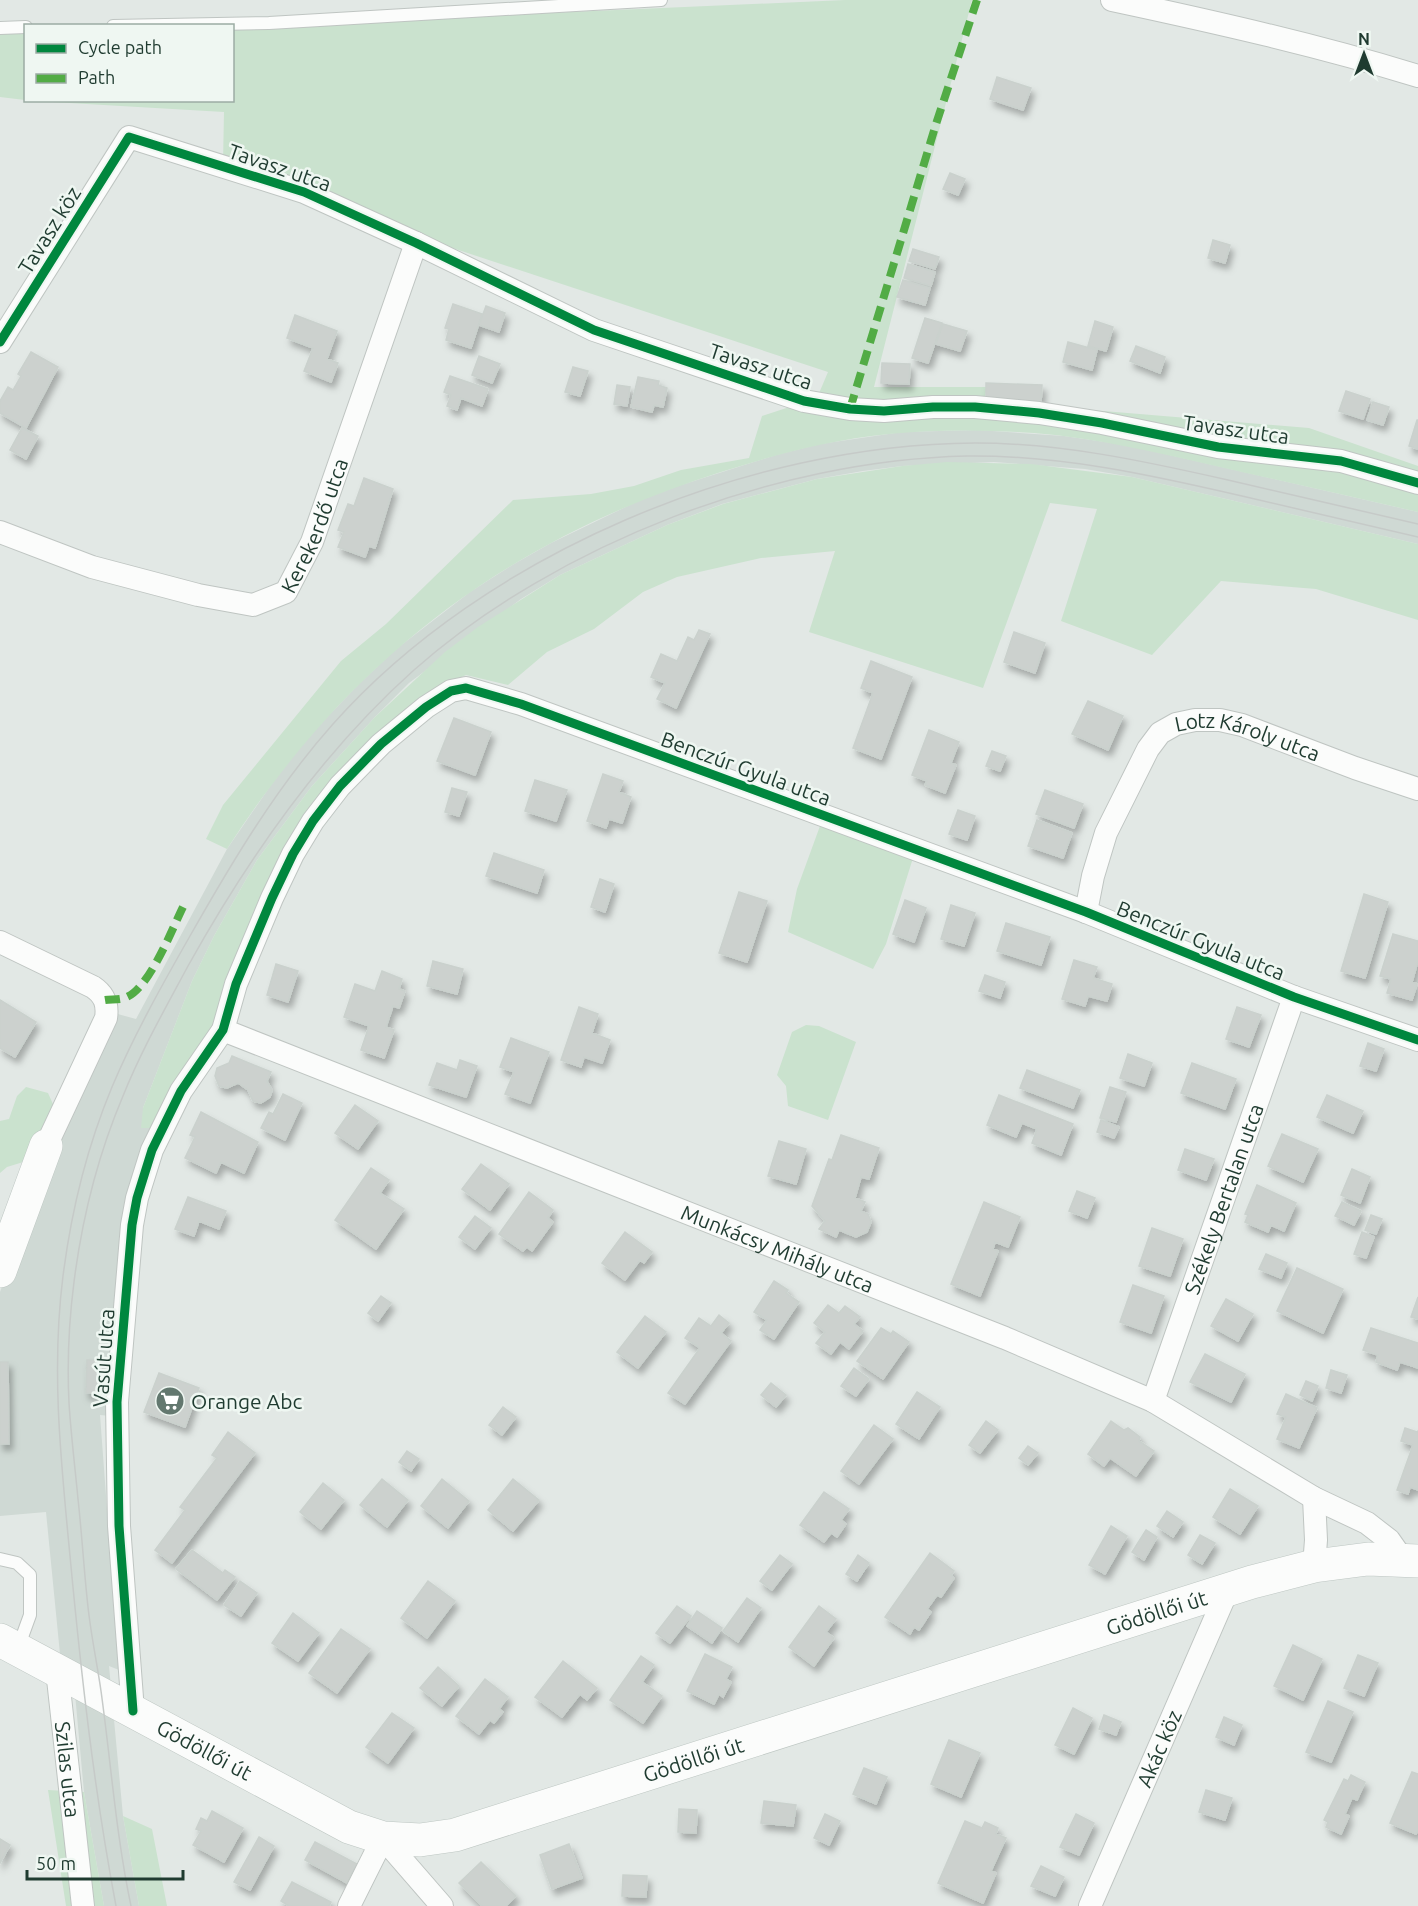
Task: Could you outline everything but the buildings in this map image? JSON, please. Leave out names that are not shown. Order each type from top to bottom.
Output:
[{"type":"main road","points":[[0,1271],[46,1146]]},
{"type":"main road","name":"Gödöllői út","points":[[9,1644],[349,1827],[383,1838],[420,1840],[455,1836],[1228,1589],[1314,1566],[1368,1559],[1410,1561]]},
{"type":"street","points":[[1112,0],[1245,29],[1363,59],[1418,76]]},
{"type":"street","name":"Tavasz utca","points":[[129,137],[304,192],[416,243],[594,330],[804,401],[850,410],[884,411],[933,407],[975,407],[1039,413],[1102,423],[1218,447],[1341,461],[1418,483]]},
{"type":"street","name":"Tavasz köz","points":[[0,342],[129,137]]},
{"type":"street","name":"Kerekerdő utca","points":[[0,532],[92,567],[198,595],[254,605],[286,592],[312,542],[416,243]]},
{"type":"street","name":"Benczúr Gyula utca","points":[[223,1030],[237,984],[272,898],[293,854],[313,821],[340,786],[381,744],[438,698],[451,691],[466,688],[521,704],[1086,912],[1294,997],[1418,1040]]},
{"type":"street","name":"Lotz Károly utca","points":[[1086,912],[1093,876],[1106,833],[1148,748],[1160,733],[1176,724],[1195,720],[1220,720],[1242,725],[1418,789]]},
{"type":"street","points":[[0,942],[93,987],[105,1000],[106,1018],[46,1146]]},
{"type":"street","name":"Székely Bertalan utca","points":[[1153,1401],[1294,997]]},
{"type":"street","name":"Munkácsy Mihály utca","points":[[223,1030],[1005,1338],[1153,1401],[1314,1498],[1367,1523],[1389,1540],[1410,1561]]},
{"type":"street","name":"Vasút utca","points":[[133,1711],[119,1526],[117,1402],[132,1225],[143,1176],[163,1125],[181,1091],[223,1030]]},
{"type":"street","points":[[1314,1498],[1316,1540],[1314,1566]]},
{"type":"street","name":"Akác köz","points":[[1090,1906],[1228,1589]]},
{"type":"street","name":"Szilas utca","points":[[57,1670],[83,1906]]},
{"type":"street","points":[[349,1906],[383,1838],[442,1906]]},
{"type":"lane","points":[[217,24],[269,23],[661,0]]},
{"type":"lane","points":[[0,28],[24,27]]},
{"type":"lane","points":[[0,1559],[17,1563],[30,1575],[30,1616],[9,1644]]},
{"type":"shaded area","points":[[978,430],[1064,436],[1126,445],[1418,512],[1418,544],[1132,477],[1085,469],[994,462],[902,466],[863,471],[817,479],[722,504],[667,525],[560,575],[521,599],[409,683],[375,717],[312,786],[257,860],[214,936],[192,981],[143,1108],[152,1128],[111,1416],[100,1415],[119,1670],[109,1666],[123,1816],[139,1906],[104,1906],[84,1792],[72,1661],[60,1654],[46,1512],[0,1516],[0,1292],[42,1174],[114,1013],[136,1019],[227,849],[282,769],[309,736],[395,650],[470,592],[551,543],[636,502],[675,487],[776,455],[820,444],[902,432]]},
{"type":"green space","points":[[845,0],[972,0],[874,387],[987,387],[984,401],[1309,428],[1418,466],[1418,512],[1174,456],[1081,438],[1034,433],[953,431],[899,433],[845,440],[782,454],[721,472],[643,500],[570,533],[502,571],[439,615],[380,665],[325,720],[274,781],[227,849],[206,839],[223,805],[341,661],[386,624],[513,500],[591,494],[634,486],[681,470],[749,458],[762,416],[817,398],[828,372],[407,233],[223,163],[224,112],[52,102],[234,102],[234,27]]},
{"type":"green space","points":[[24,28],[24,100],[0,97],[0,29]]},
{"type":"green space","points":[[947,462],[1031,464],[1132,477],[1418,544],[1418,620],[1316,589],[1221,581],[1152,655],[1061,621],[1097,509],[1050,503],[983,688],[809,632],[835,551],[761,558],[677,577],[643,592],[594,629],[547,652],[508,685],[466,675],[440,687],[339,780],[209,1034],[152,1128],[141,1128],[143,1108],[192,981],[214,936],[257,860],[312,786],[375,717],[445,652],[478,627],[560,575],[667,525],[723,504],[817,479],[902,466]]},
{"type":"green space","points":[[820,826],[913,858],[886,944],[873,969],[788,932],[797,889]]},
{"type":"green space","points":[[806,1025],[819,1026],[856,1042],[828,1120],[788,1106],[786,1086],[777,1075],[792,1032]]},
{"type":"green space","points":[[26,1087],[48,1093],[57,1113],[33,1159],[7,1167],[0,1173],[0,1121],[9,1119],[17,1096]]},
{"type":"green space","points":[[48,1790],[84,1792],[104,1906],[66,1906]]},
{"type":"green space","points":[[123,1816],[152,1829],[167,1906],[139,1906]]},
{"type":"tram line","points":[[116,1906],[89,1731],[74,1600],[61,1451],[58,1381],[59,1311],[71,1228],[81,1180],[103,1110],[149,1010],[206,908],[256,826],[312,748],[333,724],[395,663],[466,608],[543,560],[626,520],[712,487],[800,463],[888,448],[975,443],[1039,446],[1102,454],[1165,466],[1418,524]]},
{"type":"tram line","points":[[131,1906],[121,1853],[101,1691],[89,1618],[70,1415],[68,1373],[70,1327],[74,1282],[82,1235],[92,1188],[114,1118],[130,1079],[162,1014],[211,926],[261,847],[317,772],[348,736],[414,670],[471,625],[534,584],[602,548],[673,517],[746,492],[821,473],[895,461],[967,456],[1037,459],[1106,468],[1174,481],[1418,537]]},
{"type":"marked path","points":[[850,409],[936,124],[977,0]]},
{"type":"marked path","points":[[105,1000],[124,998],[142,984],[158,959],[183,907]]},
{"type":"cycle path","points":[[0,342],[129,137],[304,192],[416,243],[594,330],[804,401],[850,409],[884,411],[933,407],[975,407],[1039,413],[1102,423],[1218,447],[1341,461],[1418,483]]},
{"type":"cycle path","points":[[133,1711],[119,1526],[117,1402],[132,1225],[137,1198],[152,1150],[181,1091],[223,1030],[236,984],[272,898],[293,854],[313,821],[340,786],[381,744],[426,707],[451,691],[466,688],[521,704],[1086,912],[1294,997],[1418,1040]]},
{"type":"place","name":"Orange Abc","points":[[170,1401]]}]
